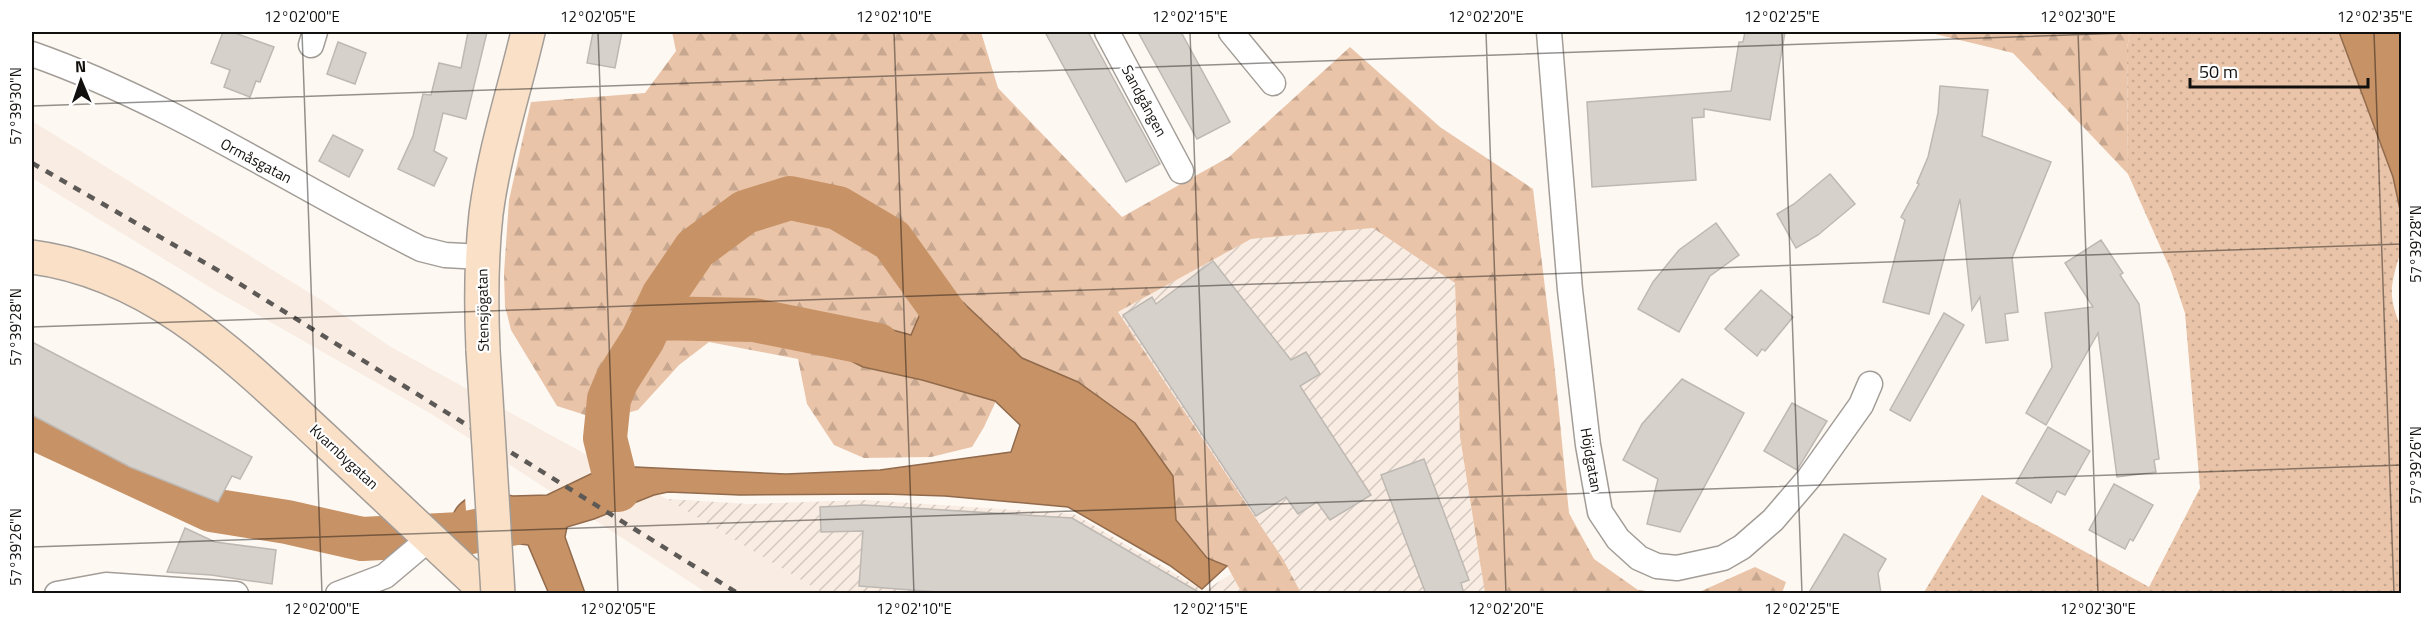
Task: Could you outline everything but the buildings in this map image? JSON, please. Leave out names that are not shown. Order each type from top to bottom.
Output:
[{"type":"street","name":"Stensjögatan","points":[[498,594],[483,350],[482,257],[494,172],[528,32]]},
{"type":"street","name":"Sandgången","points":[[1107,32],[1181,171]]},
{"type":"street","points":[[1231,32],[1273,83]]},
{"type":"street","name":"Höjdgatan","points":[[1549,32],[1570,290],[1588,445],[1600,512],[1618,539],[1639,558],[1657,566],[1677,568],[1723,558],[1742,547],[1773,520],[1809,478],[1861,405],[1870,384]]},
{"type":"street","name":"Ormåsgatan","points":[[32,54],[77,70],[156,108],[421,249],[444,255],[482,257]]},
{"type":"street","name":"Kvarnbygatan","points":[[32,257],[54,261],[130,286],[194,326],[257,375],[489,594]]},
{"type":"street","name":"Kvarnbygatan","points":[[32,280],[84,287],[194,326]]},
{"type":"street","points":[[338,594],[384,576],[403,562],[427,535]]},
{"type":"street","points":[[57,594],[106,585],[236,594]]},
{"type":"shaded area","points":[[2339,32],[2401,32],[2401,214],[2393,177]]},
{"type":"shaded area","points":[[32,121],[326,303],[391,347],[667,499],[823,593],[707,593],[433,415],[216,291],[32,178]]},
{"type":"shaded area","points":[[1373,228],[1455,283],[1460,437],[1485,593],[1301,593],[1283,559],[1118,312],[1251,239]]},
{"type":"shaded area","points":[[931,288],[955,295],[1022,358],[1078,382],[1135,423],[1173,476],[1176,520],[1207,558],[1227,566],[1202,589],[1169,565],[1068,507],[945,496],[740,495],[668,492],[567,527],[565,537],[585,593],[549,594],[528,545],[461,537],[451,527],[453,514],[460,504],[481,490],[513,496],[547,495],[601,469],[635,467],[786,474],[880,470],[1011,452],[1020,425],[995,401],[922,380],[863,367],[815,343],[824,322],[860,321],[911,335]]},
{"type":"shaded area","points":[[667,499],[750,504],[865,500],[1074,514],[1204,591],[1236,571],[1248,593],[823,593]]},
{"type":"green space","points":[[672,32],[981,32],[998,88],[1122,217],[1229,157],[1350,47],[1440,127],[1533,189],[1569,513],[1594,559],[1638,590],[1667,593],[1485,593],[1460,437],[1455,283],[1373,228],[1251,239],[1118,312],[1283,559],[1301,593],[1242,593],[1227,566],[1207,558],[1176,520],[1172,476],[1078,382],[1022,358],[955,295],[931,289],[911,335],[860,321],[815,343],[863,367],[922,380],[996,401],[972,447],[931,457],[864,458],[834,445],[807,404],[798,359],[709,342],[679,365],[638,410],[601,420],[557,406],[511,330],[505,306],[504,273],[509,200],[531,102],[645,93],[676,51]]},
{"type":"green space","points":[[1927,32],[2130,32],[2127,48],[2128,174],[2013,53]]},
{"type":"green space","points":[[2130,32],[2339,32],[2393,177],[2401,214],[2401,260],[2399,257],[2393,278],[2392,294],[2402,330],[2401,593],[1923,594],[1982,495],[2149,587],[2200,488],[2185,313],[2171,271],[2128,174],[2127,48]]},
{"type":"green space","points":[[1755,567],[1786,582],[1782,593],[1697,593]]},
{"type":"pier","points":[[480,487],[508,545],[468,541],[465,496]]},
{"type":"waterway","points":[[618,490],[605,438],[609,399],[617,380],[643,339],[663,296],[695,249],[745,212],[790,198],[838,208],[892,240],[964,341]]},
{"type":"waterway","points":[[653,318],[754,320],[878,345]]},
{"type":"waterway","points":[[32,427],[211,510],[287,522],[362,539],[461,534],[516,523]]},
{"type":"railway","points":[[32,163],[219,271],[739,594]]}]
